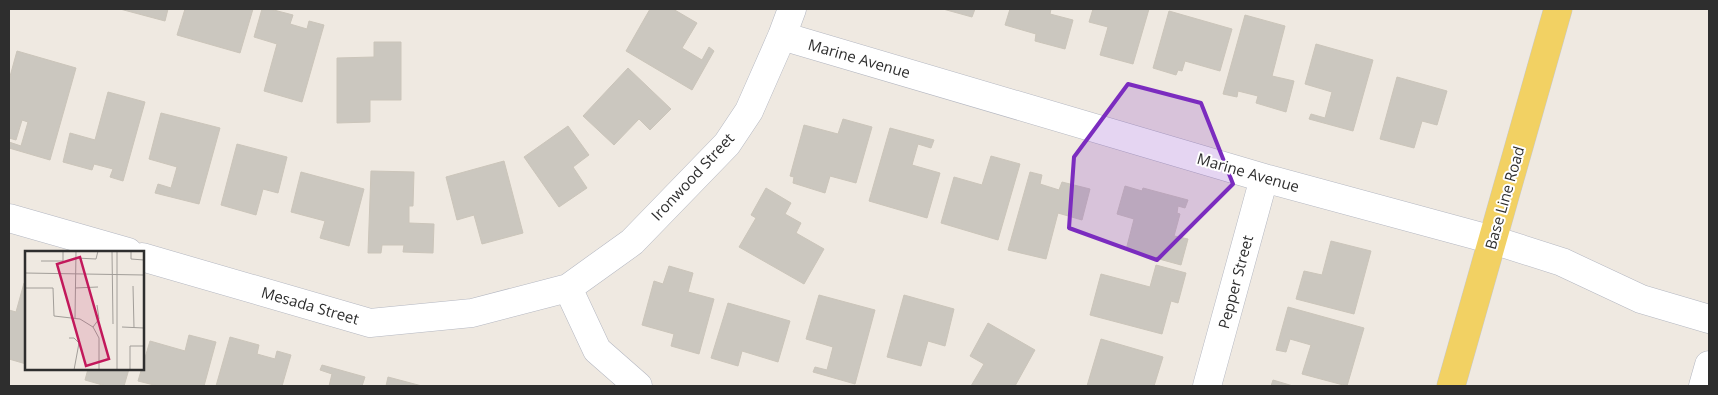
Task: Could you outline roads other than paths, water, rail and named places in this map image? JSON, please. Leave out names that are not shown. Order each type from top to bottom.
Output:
[{"type":"main road","name":"Base Line Road","points":[[1451,386],[1558,9]]},
{"type":"street","name":"Ironwood Street","points":[[568,288],[632,242],[727,144],[749,111],[792,9]]},
{"type":"street","name":"Marine Avenue","points":[[782,36],[1264,178],[1493,240],[1562,262],[1641,299],[1709,319]]},
{"type":"street","name":"Pepper Street","points":[[1207,386],[1264,178]]},
{"type":"street","points":[[9,218],[124,251]]},
{"type":"street","name":"Mesada Street","points":[[144,258],[370,323],[472,313],[568,288]]},
{"type":"street","points":[[568,288],[597,350],[638,386]]},
{"type":"street","points":[[1703,386],[1709,365]]}]
